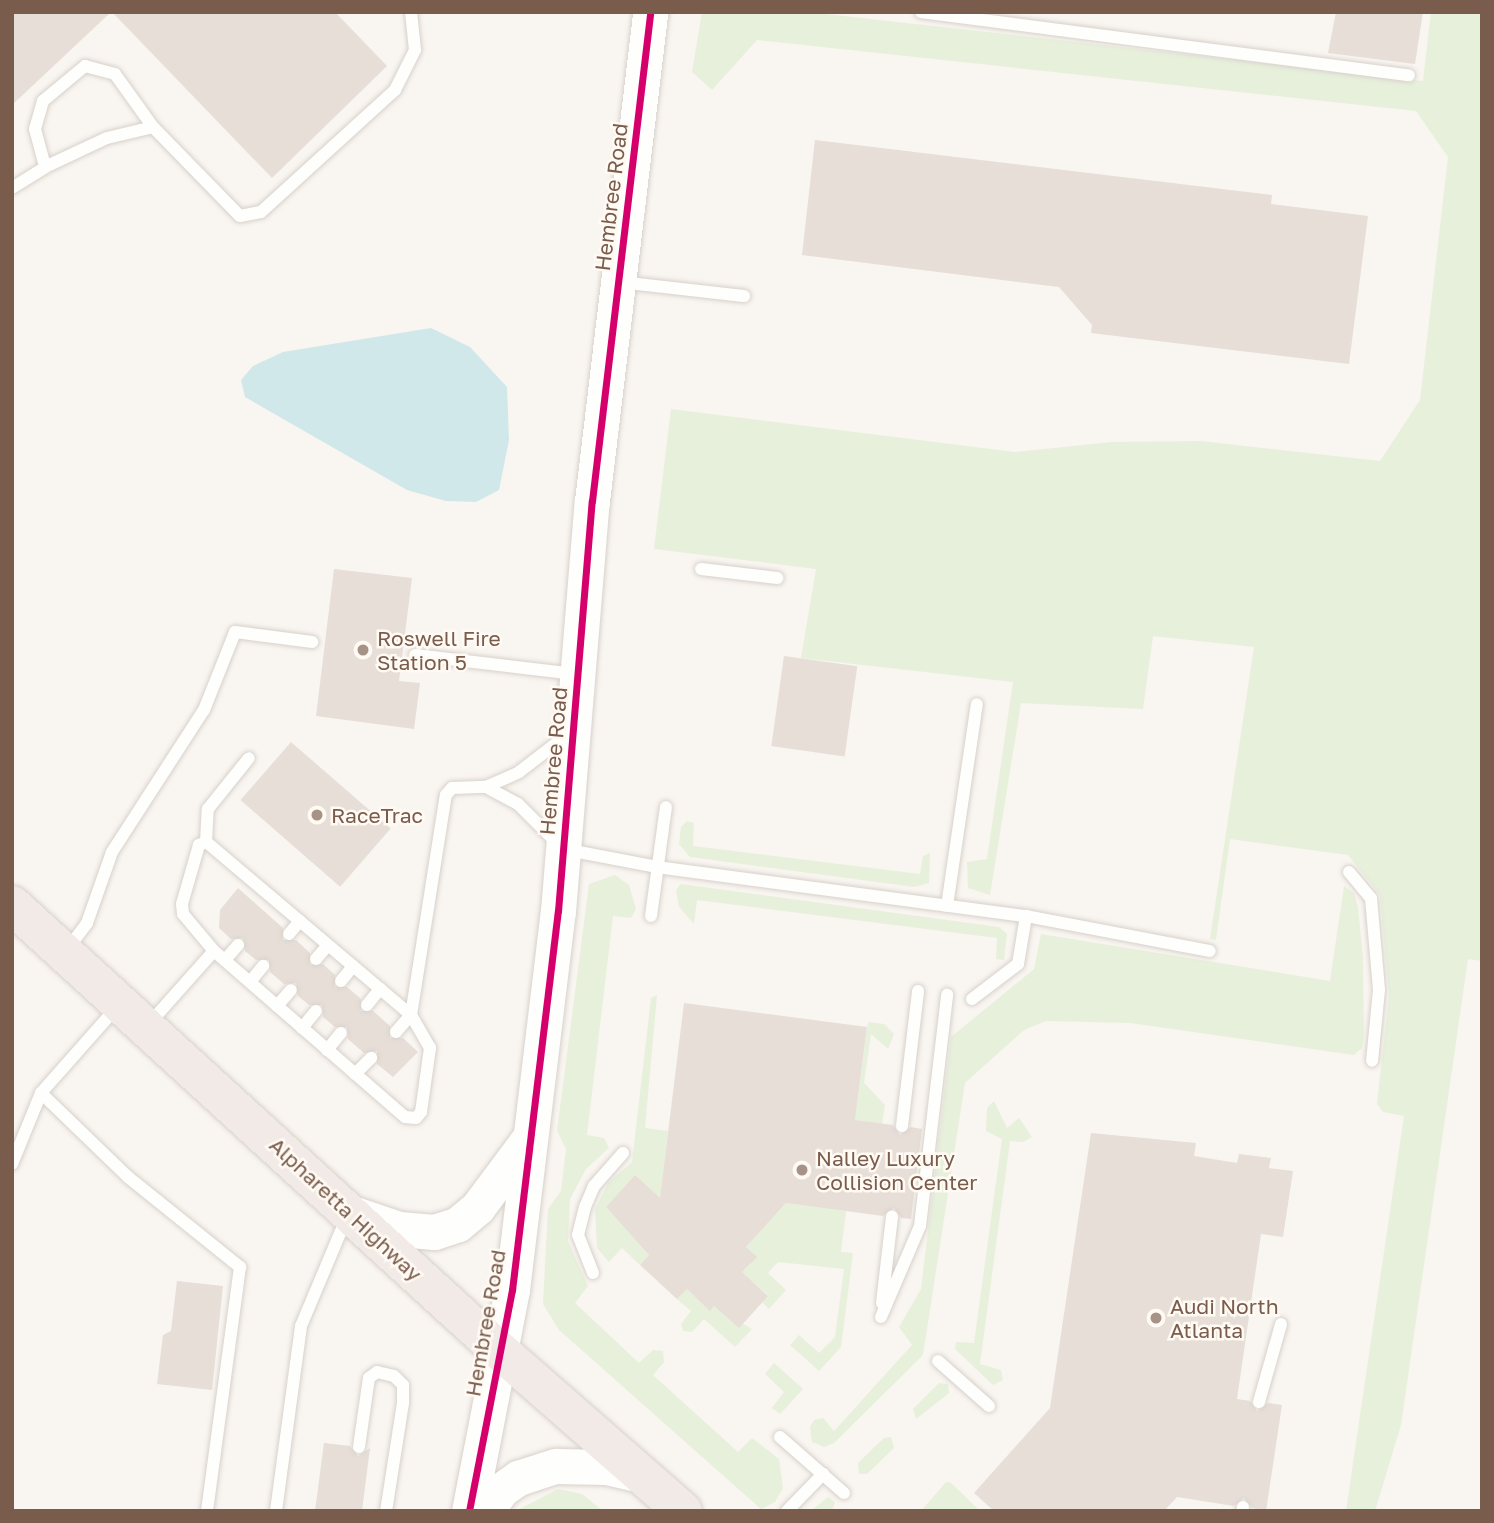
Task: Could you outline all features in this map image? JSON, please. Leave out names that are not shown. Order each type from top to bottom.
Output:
[{"type":"highway","name":"Alpharetta Highway","points":[[12,905],[500,1351],[683,1511]]},
{"type":"street","name":"Hembree Road","points":[[469,1511],[500,1351],[530,1137],[575,729],[592,501],[650,12]]},
{"type":"street","points":[[349,1212],[399,1229],[434,1232],[458,1224],[478,1207],[530,1137]]},
{"type":"street","points":[[486,1511],[501,1490],[518,1478],[556,1466],[606,1467],[642,1475]]},
{"type":"lane","points":[[45,167],[35,130],[43,101],[85,66],[115,74],[153,127],[240,216],[261,212],[395,90],[415,50],[411,12]]},
{"type":"lane","points":[[921,12],[1409,75]]},
{"type":"lane","points":[[12,188],[45,167],[107,138],[153,127]]},
{"type":"lane","points":[[618,282],[744,296]]},
{"type":"lane","points":[[701,569],[777,578]]},
{"type":"lane","points":[[64,953],[87,923],[112,852],[204,710],[235,632],[312,642]]},
{"type":"lane","points":[[415,655],[579,675]]},
{"type":"lane","points":[[947,906],[977,704]]},
{"type":"lane","points":[[396,1032],[411,1015],[446,795],[452,789],[486,788],[543,757],[575,729]]},
{"type":"lane","points":[[206,842],[208,808],[249,758]]},
{"type":"lane","points":[[486,788],[518,804],[563,849],[657,867],[1026,916],[1210,951]]},
{"type":"lane","points":[[652,916],[666,807]]},
{"type":"lane","points":[[206,842],[411,1015],[430,1048],[421,1112],[416,1118],[405,1117],[327,1050],[214,951],[183,914],[182,904],[199,845],[206,842]]},
{"type":"lane","points":[[1349,872],[1371,898],[1379,990],[1372,1061]]},
{"type":"lane","points":[[266,912],[275,900]]},
{"type":"lane","points":[[972,999],[1018,964],[1026,916]]},
{"type":"lane","points":[[289,934],[300,921]]},
{"type":"lane","points":[[225,960],[239,945]]},
{"type":"lane","points":[[316,959],[328,945]]},
{"type":"lane","points":[[12,1164],[41,1093],[214,951]]},
{"type":"lane","points":[[250,982],[263,966]]},
{"type":"lane","points":[[341,981],[354,966]]},
{"type":"lane","points":[[367,1005],[380,989]]},
{"type":"lane","points":[[277,1006],[291,990]]},
{"type":"lane","points":[[902,1126],[918,991]]},
{"type":"lane","points":[[892,1217],[881,1317],[920,1226],[947,995]]},
{"type":"lane","points":[[302,1027],[316,1011]]},
{"type":"lane","points":[[327,1050],[341,1033]]},
{"type":"lane","points":[[355,1074],[371,1058]]},
{"type":"lane","points":[[41,1093],[128,1177],[240,1267],[207,1511]]},
{"type":"lane","points":[[593,1273],[578,1235],[584,1207],[594,1186],[623,1153]]},
{"type":"lane","points":[[276,1511],[301,1325],[349,1212]]},
{"type":"lane","points":[[1259,1402],[1281,1324]]},
{"type":"lane","points":[[939,1361],[989,1406]]},
{"type":"lane","points":[[359,1447],[369,1378],[377,1372],[394,1376],[403,1385],[403,1403],[386,1511]]},
{"type":"lane","points":[[780,1437],[844,1493]]},
{"type":"lane","points":[[787,1511],[823,1474]]},
{"type":"green space","points":[[702,12],[808,12],[1423,81],[1431,12],[1482,12],[1482,961],[1468,959],[1401,1425],[1375,1511],[1346,1511],[1404,1116],[1383,1112],[1377,1104],[1389,995],[1380,895],[1348,855],[1230,839],[1216,940],[1210,939],[1254,647],[1153,636],[1143,709],[1021,703],[990,895],[968,888],[967,862],[987,859],[1013,682],[801,658],[816,569],[654,549],[671,409],[1015,452],[1111,442],[1201,441],[1380,461],[1420,400],[1448,157],[1416,111],[757,40],[712,90],[692,72]]},
{"type":"green space","points":[[687,821],[694,823],[693,846],[920,874],[923,856],[930,853],[929,883],[914,887],[690,857],[679,844],[681,827]]},
{"type":"green space","points":[[615,875],[629,885],[636,909],[631,918],[613,916],[587,1135],[604,1138],[609,1148],[586,1169],[570,1199],[568,1241],[588,1286],[575,1303],[639,1363],[653,1350],[663,1351],[664,1362],[653,1375],[738,1452],[752,1438],[779,1459],[783,1488],[775,1502],[761,1509],[559,1330],[543,1304],[548,1209],[561,1191],[566,1149],[557,1131],[589,884]]},
{"type":"green space","points":[[681,884],[999,927],[1007,934],[1004,960],[996,959],[997,938],[697,900],[694,924],[679,907],[676,890]]},
{"type":"green space","points":[[1344,886],[1354,893],[1358,907],[1363,958],[1364,1036],[1362,1048],[1354,1055],[1130,1023],[1046,1021],[1024,1030],[965,1083],[923,1355],[834,1443],[824,1447],[812,1442],[810,1427],[814,1420],[823,1418],[834,1431],[912,1345],[899,1327],[921,1289],[951,1037],[1034,969],[1041,934],[1330,981]]},
{"type":"green space","points":[[657,995],[645,1128],[668,1131],[660,1199],[635,1175],[606,1207],[649,1255],[640,1265],[622,1248],[609,1262],[597,1248],[595,1209],[608,1183],[632,1162],[651,998]]},
{"type":"green space","points":[[868,1022],[884,1024],[894,1034],[888,1049],[871,1034],[864,1083],[885,1105],[882,1124],[855,1120]]},
{"type":"green space","points":[[994,1101],[1007,1128],[1019,1118],[1032,1137],[1023,1142],[1010,1141],[980,1364],[1001,1370],[1003,1380],[993,1385],[955,1349],[956,1342],[974,1343],[1002,1139],[986,1131],[987,1108]]},
{"type":"green space","points":[[786,1203],[846,1211],[841,1252],[853,1253],[841,1347],[819,1371],[790,1345],[799,1335],[819,1353],[835,1337],[844,1269],[778,1262],[768,1273],[786,1290],[769,1309],[762,1302],[768,1295],[737,1268],[745,1270],[756,1257],[746,1247]]},
{"type":"green space","points":[[687,1289],[710,1310],[714,1306],[752,1329],[735,1347],[704,1319],[692,1332],[683,1331],[681,1324],[691,1311],[677,1299]]},
{"type":"green space","points":[[774,1363],[803,1389],[780,1414],[772,1408],[784,1392],[765,1374]]},
{"type":"green space","points":[[939,1383],[948,1384],[949,1393],[916,1419],[913,1409]]},
{"type":"green space","points":[[891,1437],[894,1448],[867,1474],[859,1474],[858,1463],[884,1438]]},
{"type":"green space","points":[[946,1482],[951,1483],[980,1511],[921,1511]]},
{"type":"green space","points":[[558,1489],[582,1494],[603,1511],[516,1511]]},
{"type":"green space","points":[[828,1497],[835,1502],[832,1511],[811,1511]]},
{"type":"water","points":[[431,328],[470,347],[507,387],[509,440],[499,490],[476,502],[446,501],[407,490],[245,397],[241,380],[253,366],[283,352]]},
{"type":"building","points":[[12,12],[111,12],[12,105]]},
{"type":"building","points":[[112,12],[335,12],[387,66],[272,178]]},
{"type":"building","points":[[1336,12],[1423,12],[1415,64],[1328,53]]},
{"type":"building","points":[[815,140],[1272,195],[1271,204],[1368,216],[1349,364],[1091,333],[1092,325],[1059,287],[802,255]]},
{"type":"building","name":"Roswell Fire Station 5","points":[[334,569],[412,578],[399,681],[420,683],[414,729],[316,716]]},
{"type":"building","points":[[784,656],[857,666],[845,756],[771,746]]},
{"type":"building","points":[[291,742],[391,829],[340,887],[240,800]]},
{"type":"building","points":[[238,888],[283,928],[283,940],[296,940],[310,953],[310,965],[323,964],[335,975],[335,987],[347,987],[361,999],[361,1011],[373,1011],[390,1026],[390,1038],[403,1038],[418,1052],[393,1077],[377,1064],[377,1051],[364,1053],[348,1039],[347,1027],[335,1027],[323,1017],[322,1005],[309,1005],[298,996],[296,983],[284,984],[270,972],[269,960],[256,960],[245,951],[243,938],[231,939],[219,928],[220,910]]},
{"type":"building","name":"Nalley Luxury Collision Center","points":[[684,1003],[867,1027],[855,1120],[893,1125],[900,1135],[911,1127],[922,1129],[911,1219],[901,1218],[894,1208],[883,1216],[786,1203],[746,1247],[757,1257],[742,1272],[768,1296],[739,1328],[714,1306],[710,1311],[687,1289],[677,1299],[640,1265],[649,1255],[606,1207],[635,1175],[660,1198]]},
{"type":"building","name":"Audi North Atlanta","points":[[1091,1133],[1196,1143],[1194,1156],[1237,1163],[1239,1154],[1271,1158],[1269,1168],[1293,1171],[1283,1237],[1261,1234],[1237,1399],[1250,1401],[1257,1411],[1268,1403],[1282,1405],[1266,1511],[1252,1508],[1244,1498],[1234,1506],[1177,1497],[1164,1511],[994,1511],[974,1493],[1050,1408]]},
{"type":"building","points":[[177,1281],[223,1286],[212,1390],[157,1384],[163,1335],[171,1331]]},
{"type":"building","points":[[324,1443],[350,1446],[358,1456],[370,1448],[362,1511],[315,1511]]},
{"type":"cycle path","points":[[469,1511],[512,1290],[558,911],[592,501],[650,12]]},
{"type":"place","name":"Roswell Fire Station 5","points":[[363,650]]},
{"type":"place","name":"RaceTrac","points":[[317,815]]},
{"type":"place","name":"Nalley Luxury Collision Center","points":[[802,1170]]},
{"type":"place","name":"Audi North Atlanta","points":[[1156,1318]]}]
